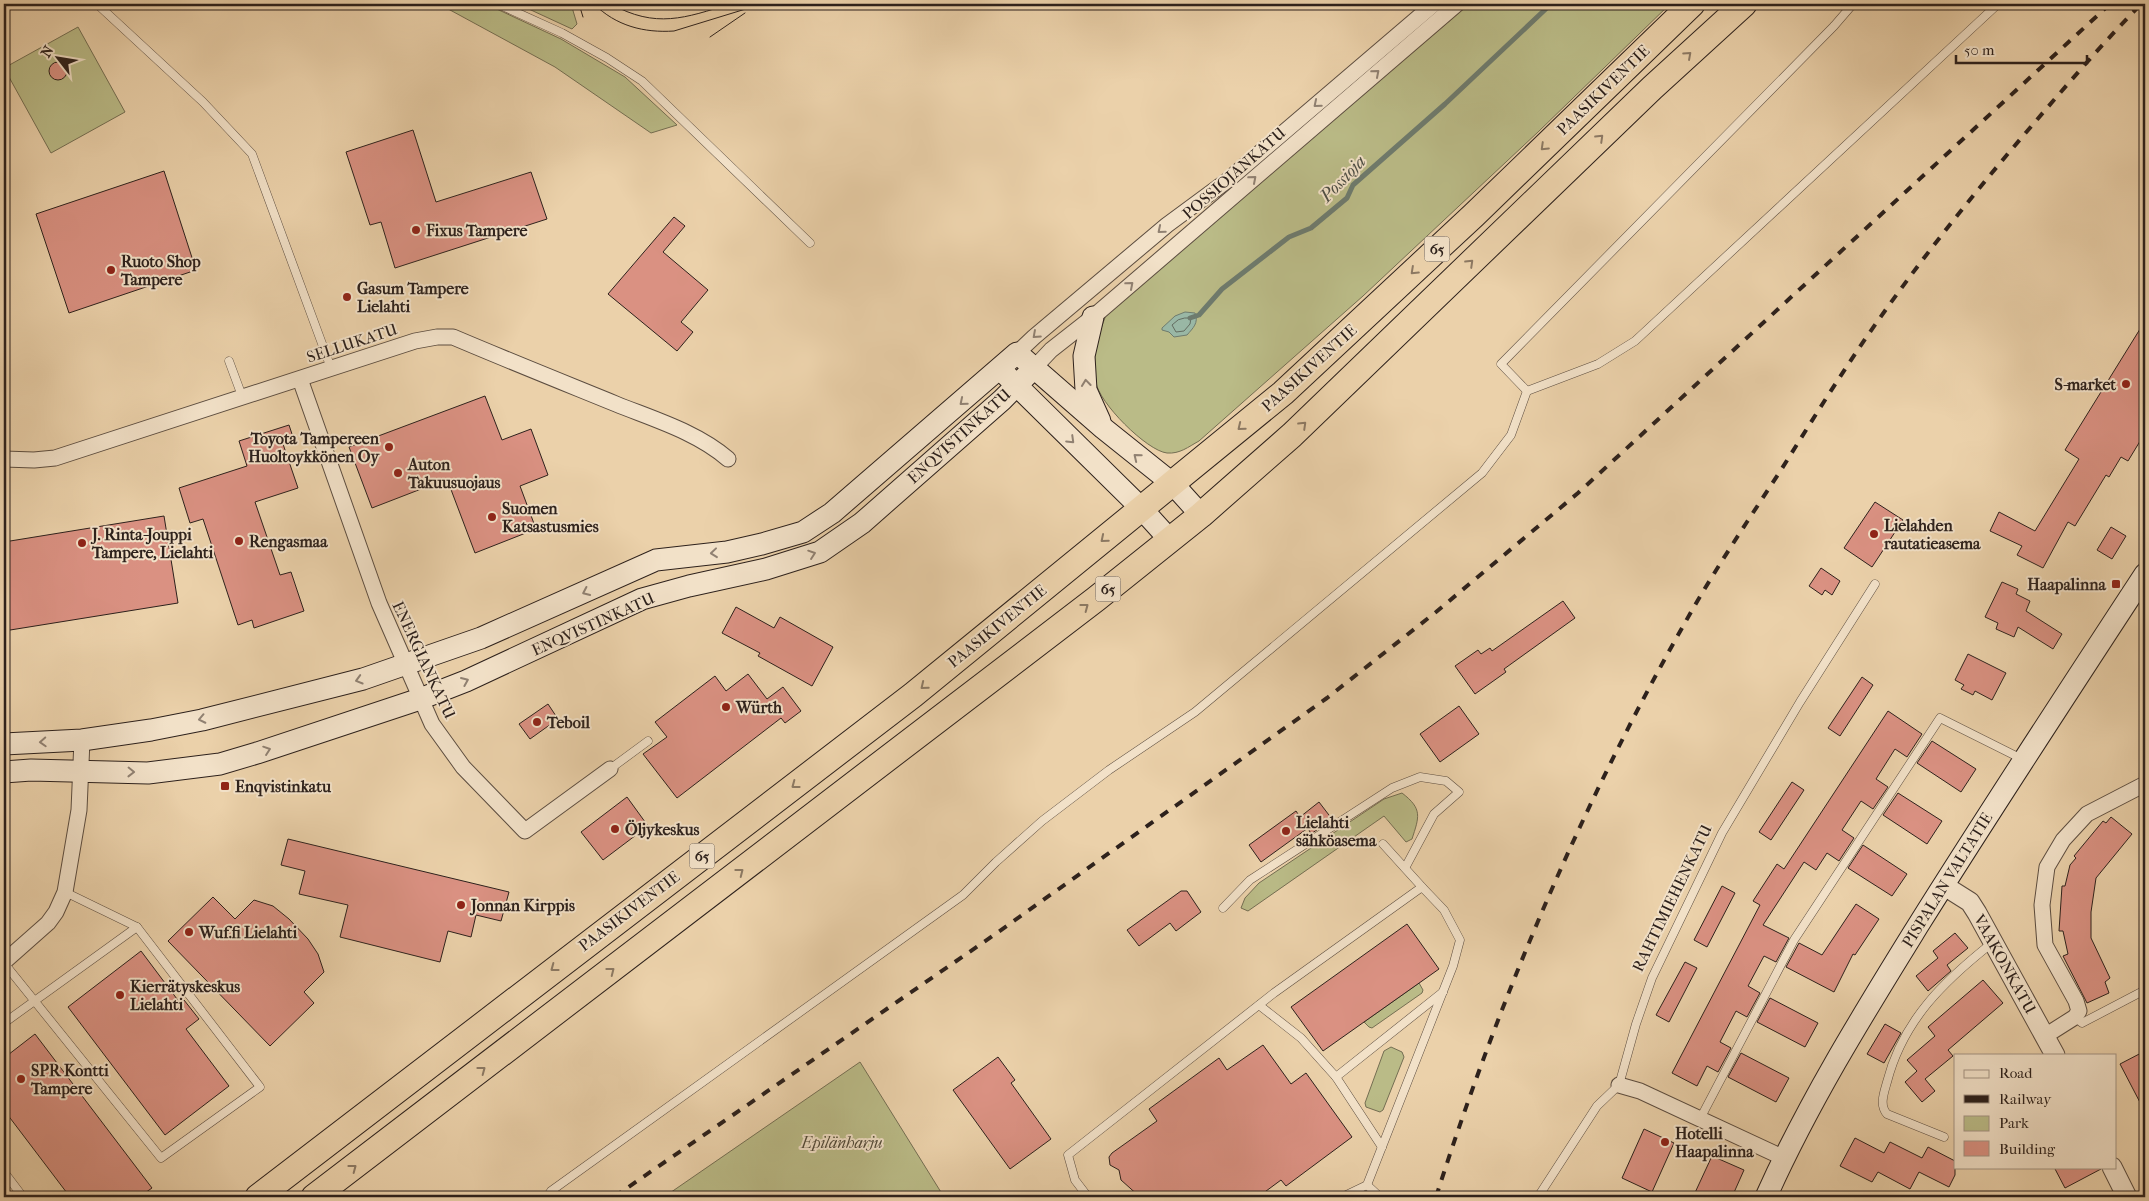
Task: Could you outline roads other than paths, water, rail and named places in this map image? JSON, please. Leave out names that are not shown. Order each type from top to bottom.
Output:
[{"type":"highway","name":"PAASIKIVENTIE","points":[[258,1197],[913,695],[1283,393],[1474,215],[1692,4]]},
{"type":"highway","name":"PAASIKIVENTIE","points":[[314,1197],[564,1008],[1096,599],[1201,515],[1292,436],[1645,94],[1744,4]]},
{"type":"main road","points":[[1093,317],[1084,356],[1086,390],[1103,428]]},
{"type":"main road","points":[[1017,354],[1103,428],[1173,484],[1201,515]]},
{"type":"main road","name":"ENQVISTINKATU","points":[[4,744],[82,740],[202,720],[363,679],[481,638],[656,560],[727,552],[803,532],[832,513],[1017,354]]},
{"type":"main road","name":"ENQVISTINKATU","points":[[4,772],[31,770],[148,772],[220,764],[258,754],[420,699],[466,681],[642,599],[689,586],[766,569],[820,552],[862,523],[982,418],[1034,368]]},
{"type":"main road","name":"ENQVISTINKATU","points":[[1000,370],[1141,508],[1170,540]]},
{"type":"main road","name":"PISPALAN VALTATIE","points":[[1766,1197],[1784,1158],[1835,1061],[1943,885],[2145,574]]},
{"type":"street","name":"POSSIOJANKATU","points":[[1017,354],[1034,337],[1167,225],[1228,180],[1434,4]]},
{"type":"street","name":"POSSIOJANKATU","points":[[1034,368],[1052,350],[1093,317],[1457,4]]},
{"type":"street","name":"SELLUKATU","points":[[4,459],[34,460],[55,458],[415,341],[437,337],[453,338],[692,436],[716,448],[728,459]]},
{"type":"street","name":"ENERGIANKATU","points":[[300,379],[379,603],[432,724],[462,768],[525,831],[610,769]]},
{"type":"street","points":[[4,962],[48,923],[56,912],[65,892],[79,810],[82,740]]},
{"type":"street","points":[[2045,1036],[2075,1017],[2079,1011],[2076,1001],[2045,946],[2042,905],[2047,867],[2064,840],[2087,814],[2145,784]]},
{"type":"street","name":"VAAKONKATU","points":[[1943,885],[1970,902],[1994,942],[2054,1054]]},
{"type":"street","points":[[1619,1085],[1640,1091],[1784,1158]]},
{"type":"street","points":[[2112,1168],[2127,1197]]},
{"type":"lane","points":[[98,4],[203,102],[252,154],[331,368]]},
{"type":"lane","points":[[498,4],[562,33],[607,58],[642,81],[810,243]]},
{"type":"lane","points":[[1527,391],[1501,364],[1834,26],[1853,4]]},
{"type":"lane","points":[[547,1197],[551,1191],[963,895],[996,862],[1042,821],[1109,770],[1195,712],[1482,473],[1511,435],[1527,391],[1598,364],[1635,341],[1998,4]]},
{"type":"lane","points":[[230,361],[242,396]]},
{"type":"lane","name":"RAHTIMIEHENKATU","points":[[1619,1085],[1636,1024],[1652,978],[1722,833],[1800,702],[1875,584]]},
{"type":"lane","points":[[1700,1119],[1794,940],[1940,718],[2023,760]]},
{"type":"lane","points":[[610,769],[648,741]]},
{"type":"lane","points":[[1223,908],[1250,880],[1392,788],[1420,777],[1446,781],[1460,792],[1434,814],[1405,868]]},
{"type":"lane","points":[[1342,1197],[1367,1185],[1453,966],[1460,940],[1444,910],[1383,844]]},
{"type":"lane","points":[[1088,1197],[1075,1180],[1068,1154],[1259,1005],[1422,887]]},
{"type":"lane","points":[[4,962],[161,1158],[260,1088],[137,927],[65,892]]},
{"type":"lane","points":[[4,1023],[137,927]]},
{"type":"lane","points":[[1944,1137],[1887,1114],[1882,1101],[1891,1066],[1909,1028],[1922,1008],[1968,962],[1994,942]]},
{"type":"lane","points":[[2075,1017],[2082,1023],[2145,990]]},
{"type":"lane","points":[[1336,1077],[1443,992]]},
{"type":"lane","points":[[1259,1005],[1300,1038],[1336,1077],[1382,1147]]},
{"type":"lane","points":[[1538,1197],[1597,1106],[1619,1085]]},
{"type":"lane","points":[[4,1172],[23,1197]]},
{"type":"lane","points":[[1367,1185],[1380,1197]]},
{"type":"water","points":[[1185,312],[1195,313],[1196,317],[1195,325],[1187,335],[1174,337],[1169,332],[1162,330],[1175,316]]},
{"type":"waterway","name":"Possioja","points":[[1190,318],[1199,315],[1222,289],[1289,237],[1311,228],[1347,198],[1353,185],[1445,104],[1551,4]]},
{"type":"tram line","points":[[579,4],[583,17]]},
{"type":"tram line","points":[[594,4],[621,23],[652,31],[674,31],[762,4]]},
{"type":"tram line","points":[[611,4],[642,17],[657,19],[684,17],[730,4]]},
{"type":"tram line","points":[[710,37],[745,13]]},
{"type":"railway","points":[[614,1197],[994,935],[1327,698],[1436,612],[1578,493],[2110,4]]},
{"type":"railway","points":[[1436,1197],[1489,1043],[1551,891],[1620,743],[1698,600],[1838,380],[1897,294],[1961,210],[2006,156],[2112,34],[2141,4]]},
{"type":"place","name":"Fixus Tampere","points":[[416,230]]},
{"type":"place","name":"Ruoto Shop Tampere","points":[[111,270]]},
{"type":"place","name":"Gasum Tampere Lielahti","points":[[347,297]]},
{"type":"place","name":"S-market","points":[[2126,384]]},
{"type":"place","name":"Toyota Tampereen Huoltoykkönen Oy","points":[[389,447]]},
{"type":"place","name":"Auton Takuusuojaus","points":[[398,473]]},
{"type":"place","name":"Suomen Katsastusmies","points":[[492,517]]},
{"type":"place","name":"Lielahden rautatieasema","points":[[1874,534]]},
{"type":"place","name":"Rengasmaa","points":[[239,541]]},
{"type":"place","name":"J. Rinta-Jouppi Tampere, Lielahti","points":[[82,543]]},
{"type":"place","name":"Haapalinna","points":[[2116,584]]},
{"type":"place","name":"Würth","points":[[726,707]]},
{"type":"place","name":"Teboil","points":[[537,722]]},
{"type":"place","name":"Enqvistinkatu","points":[[225,786]]},
{"type":"place","name":"Öljykeskus","points":[[615,829]]},
{"type":"place","name":"Lielahti sähköasema","points":[[1286,831]]},
{"type":"place","name":"Jonnan Kirppis","points":[[461,905]]},
{"type":"place","name":"Wuf.fi Lielahti","points":[[189,932]]},
{"type":"place","name":"Kierrätyskeskus Lielahti","points":[[120,995]]},
{"type":"place","name":"SPR Kontti Tampere","points":[[21,1079]]},
{"type":"place","name":"Hotelli Haapalinna","points":[[1665,1142]]},
{"type":"park label","name":"Epilänharju","points":[[842,1142]]}]
